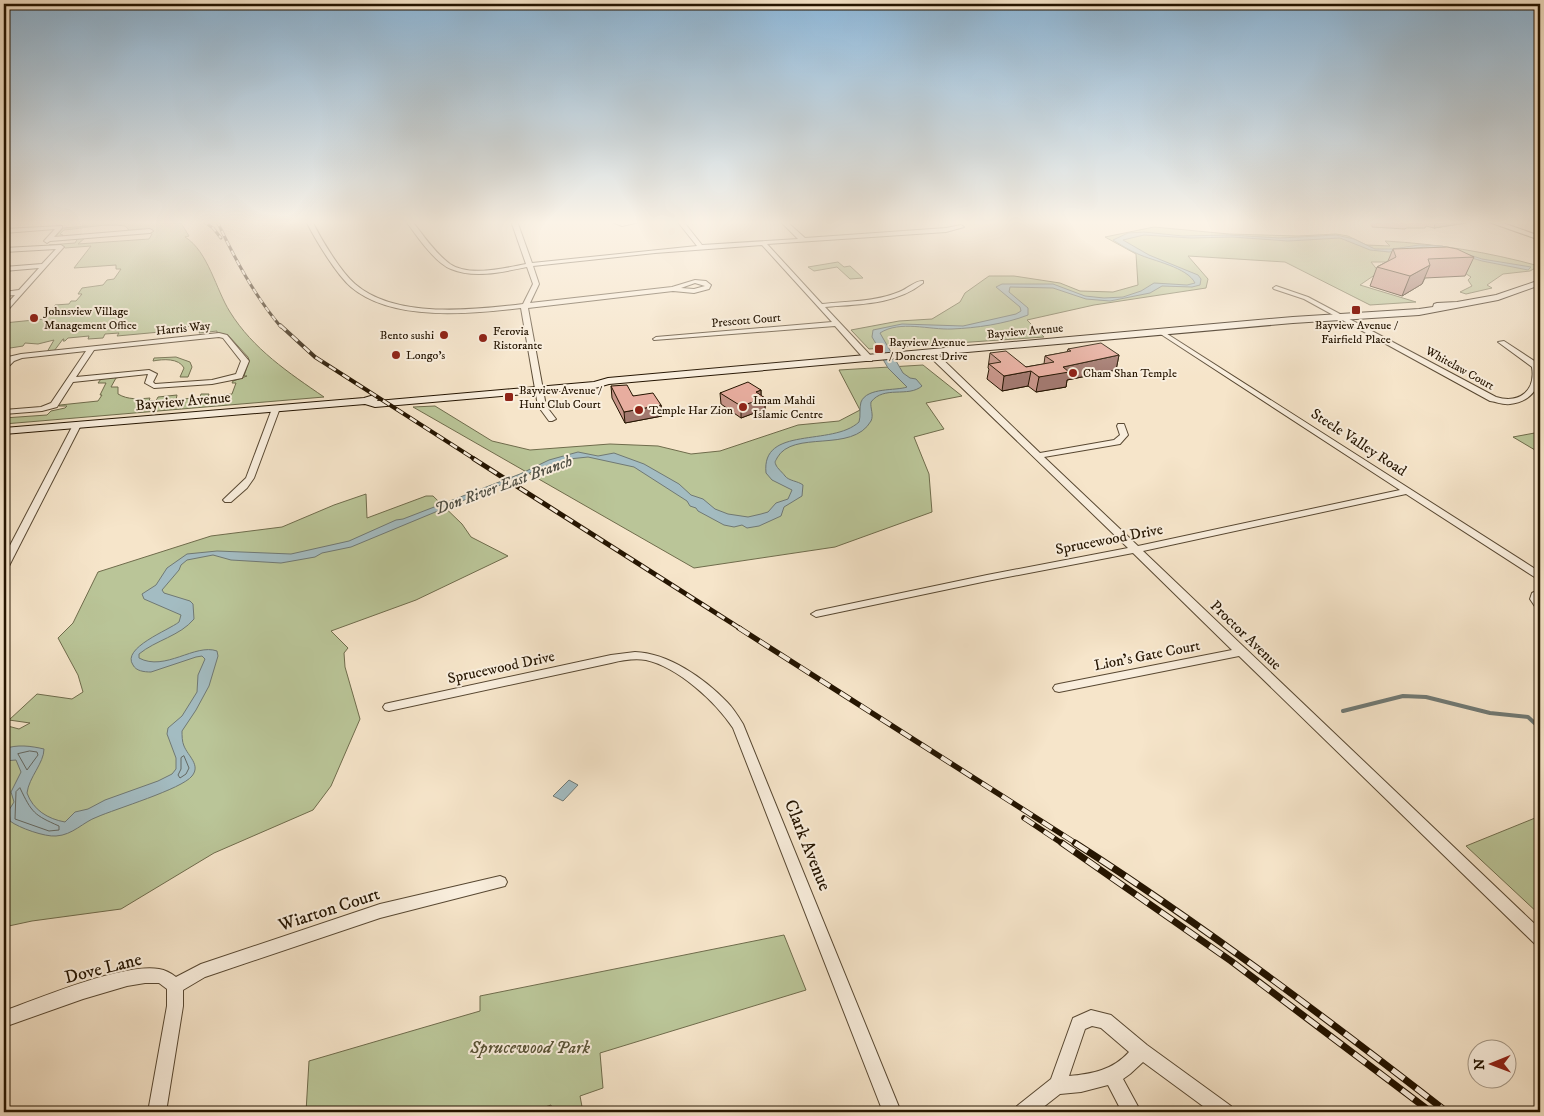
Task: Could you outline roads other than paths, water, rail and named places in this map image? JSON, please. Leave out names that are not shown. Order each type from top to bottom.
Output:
[{"type":"main road","name":"Bayview Avenue","points":[[4,431],[366,401],[375,404],[539,387],[595,385],[608,381],[1384,312],[1425,312],[1498,297],[1539,280]]},
{"type":"street","points":[[4,311],[38,273]]},
{"type":"street","points":[[345,273],[354,286],[370,296],[400,306],[433,310],[478,311],[673,289]]},
{"type":"street","points":[[532,273],[536,286],[524,306],[530,346],[544,411],[552,420]]},
{"type":"street","points":[[791,273],[872,358]]},
{"type":"street","points":[[821,306],[900,295],[916,287],[921,282]]},
{"type":"street","points":[[1276,288],[1306,298],[1341,316]]},
{"type":"street","points":[[4,294],[21,292]]},
{"type":"street","name":"Whitelaw Court","points":[[1341,316],[1493,399],[1501,402],[1519,402],[1533,396],[1540,384],[1540,372],[1536,366],[1502,342]]},
{"type":"street","name":"Prescott Court","points":[[656,339],[838,324]]},
{"type":"street","name":"Steele Valley Road","points":[[1161,332],[1540,576]]},
{"type":"street","name":"Harris Way","points":[[4,366],[18,356],[221,335],[225,336],[244,358],[245,362],[241,374],[237,377],[212,382],[152,385],[149,384],[153,374],[149,372],[71,380]]},
{"type":"street","points":[[4,412],[39,410],[56,403],[92,348]]},
{"type":"street","name":"Proctor Avenue","points":[[931,353],[1540,939]]},
{"type":"street","points":[[228,500],[250,478],[276,408]]},
{"type":"street","points":[[4,566],[77,425]]},
{"type":"street","points":[[1036,456],[1117,442],[1124,434],[1121,426]]},
{"type":"street","name":"Sprucewood Drive","points":[[816,614],[987,578],[1134,550],[1407,491]]},
{"type":"street","points":[[1540,592],[1536,595],[1535,599],[1540,606]]},
{"type":"street","name":"Lion's Gate Court","points":[[1059,688],[1240,652]]},
{"type":"street","name":"Sprucewood Drive","points":[[389,707],[620,657]]},
{"type":"street","name":"Clark Avenue","points":[[620,657],[650,657],[668,664],[715,698],[724,706],[739,727],[892,1112]]},
{"type":"street","name":"Wiarton Court","points":[[175,986],[201,971],[380,911],[500,882]]},
{"type":"street","name":"Dove Lane","points":[[4,1019],[130,978],[159,976],[175,986]]},
{"type":"street","points":[[157,1112],[175,1006],[175,986]]},
{"type":"street","points":[[1023,1112],[1057,1085],[1078,1024],[1091,1018],[1105,1021],[1141,1051],[1225,1112]]},
{"type":"street","points":[[1057,1085],[1077,1085],[1112,1076],[1133,1062],[1141,1051]]},
{"type":"street","points":[[1112,1076],[1132,1112]]},
{"type":"water","points":[[1185,273],[1198,275],[1201,279],[1200,285],[1192,287],[1162,286],[1150,293],[1110,301],[1086,299],[1053,288],[1010,287],[1009,292],[1028,308],[1028,315],[981,327],[943,329],[906,326],[888,329],[880,333],[903,373],[910,378],[916,379],[922,386],[910,391],[882,394],[876,397],[871,402],[871,421],[862,431],[851,437],[809,442],[785,449],[777,458],[775,464],[787,478],[803,485],[802,496],[784,507],[781,516],[759,526],[747,528],[742,525],[734,527],[724,525],[690,506],[687,501],[634,467],[588,457],[569,459],[544,467],[351,547],[322,553],[315,557],[281,563],[231,560],[213,555],[187,560],[162,590],[164,593],[190,601],[193,604],[194,619],[182,630],[146,649],[139,654],[139,658],[159,662],[199,651],[217,651],[218,656],[209,686],[182,731],[183,744],[195,768],[192,776],[175,787],[97,817],[62,835],[39,834],[10,821],[9,810],[14,802],[11,792],[21,772],[16,760],[4,761],[4,749],[9,747],[24,746],[44,749],[42,760],[30,781],[27,793],[33,804],[42,813],[53,819],[65,822],[75,812],[88,809],[105,800],[158,781],[172,774],[176,769],[176,758],[167,734],[168,728],[182,716],[197,692],[198,675],[205,659],[202,656],[196,657],[151,672],[136,669],[131,659],[134,652],[140,646],[179,622],[181,615],[144,599],[142,594],[156,585],[167,568],[187,554],[217,551],[291,554],[349,541],[396,520],[520,474],[549,460],[578,452],[598,456],[614,453],[644,464],[679,484],[691,495],[703,499],[715,509],[728,514],[748,517],[768,512],[776,503],[788,499],[792,490],[772,480],[766,473],[767,458],[775,448],[786,442],[832,434],[847,429],[859,422],[860,404],[864,397],[882,390],[907,387],[888,368],[872,337],[873,330],[902,324],[963,326],[1016,314],[1021,311],[1020,307],[996,287],[1002,284],[1053,284],[1085,296],[1104,298],[1123,297],[1141,291],[1154,283],[1187,285],[1195,283]]},
{"type":"water","points":[[569,780],[578,785],[563,801],[553,796]]},
{"type":"waterway","points":[[1343,711],[1403,696],[1426,697],[1490,713],[1528,717],[1540,728]]},
{"type":"railway","points":[[244,273],[262,302],[281,327]]},
{"type":"railway","points":[[280,325],[315,357],[476,460]]},
{"type":"railway","points":[[474,459],[741,629]]},
{"type":"railway","points":[[739,628],[1077,844]]},
{"type":"railway","points":[[1024,818],[1063,844]]},
{"type":"railway","points":[[1062,843],[1231,961],[1431,1112]]},
{"type":"railway","points":[[1075,843],[1171,907],[1264,973],[1447,1112]]},
{"type":"place","name":"Bayview Avenue / Fairfield Place","points":[[1356,310]]},
{"type":"place","name":"Johnsview Village Management Office","points":[[34,318]]},
{"type":"place","name":"Bento sushi","points":[[444,335]]},
{"type":"place","name":"Ferovia Ristorante","points":[[483,338]]},
{"type":"place","name":"Bayview Avenue / Doncrest Drive","points":[[879,349]]},
{"type":"place","name":"Longo's","points":[[396,355]]},
{"type":"place","name":"Cham Shan Temple","points":[[1073,373]]},
{"type":"place","name":"Bayview Avenue / Hunt Club Court","points":[[509,397]]},
{"type":"place","name":"Imam Mahdi Islamic Centre","points":[[743,407]]},
{"type":"place","name":"Temple Har Zion","points":[[639,410]]},
{"type":"water label","name":"Don River East Branch","points":[[503,484]]},
{"type":"park label","name":"Sprucewood Park","points":[[530,1047]]}]
